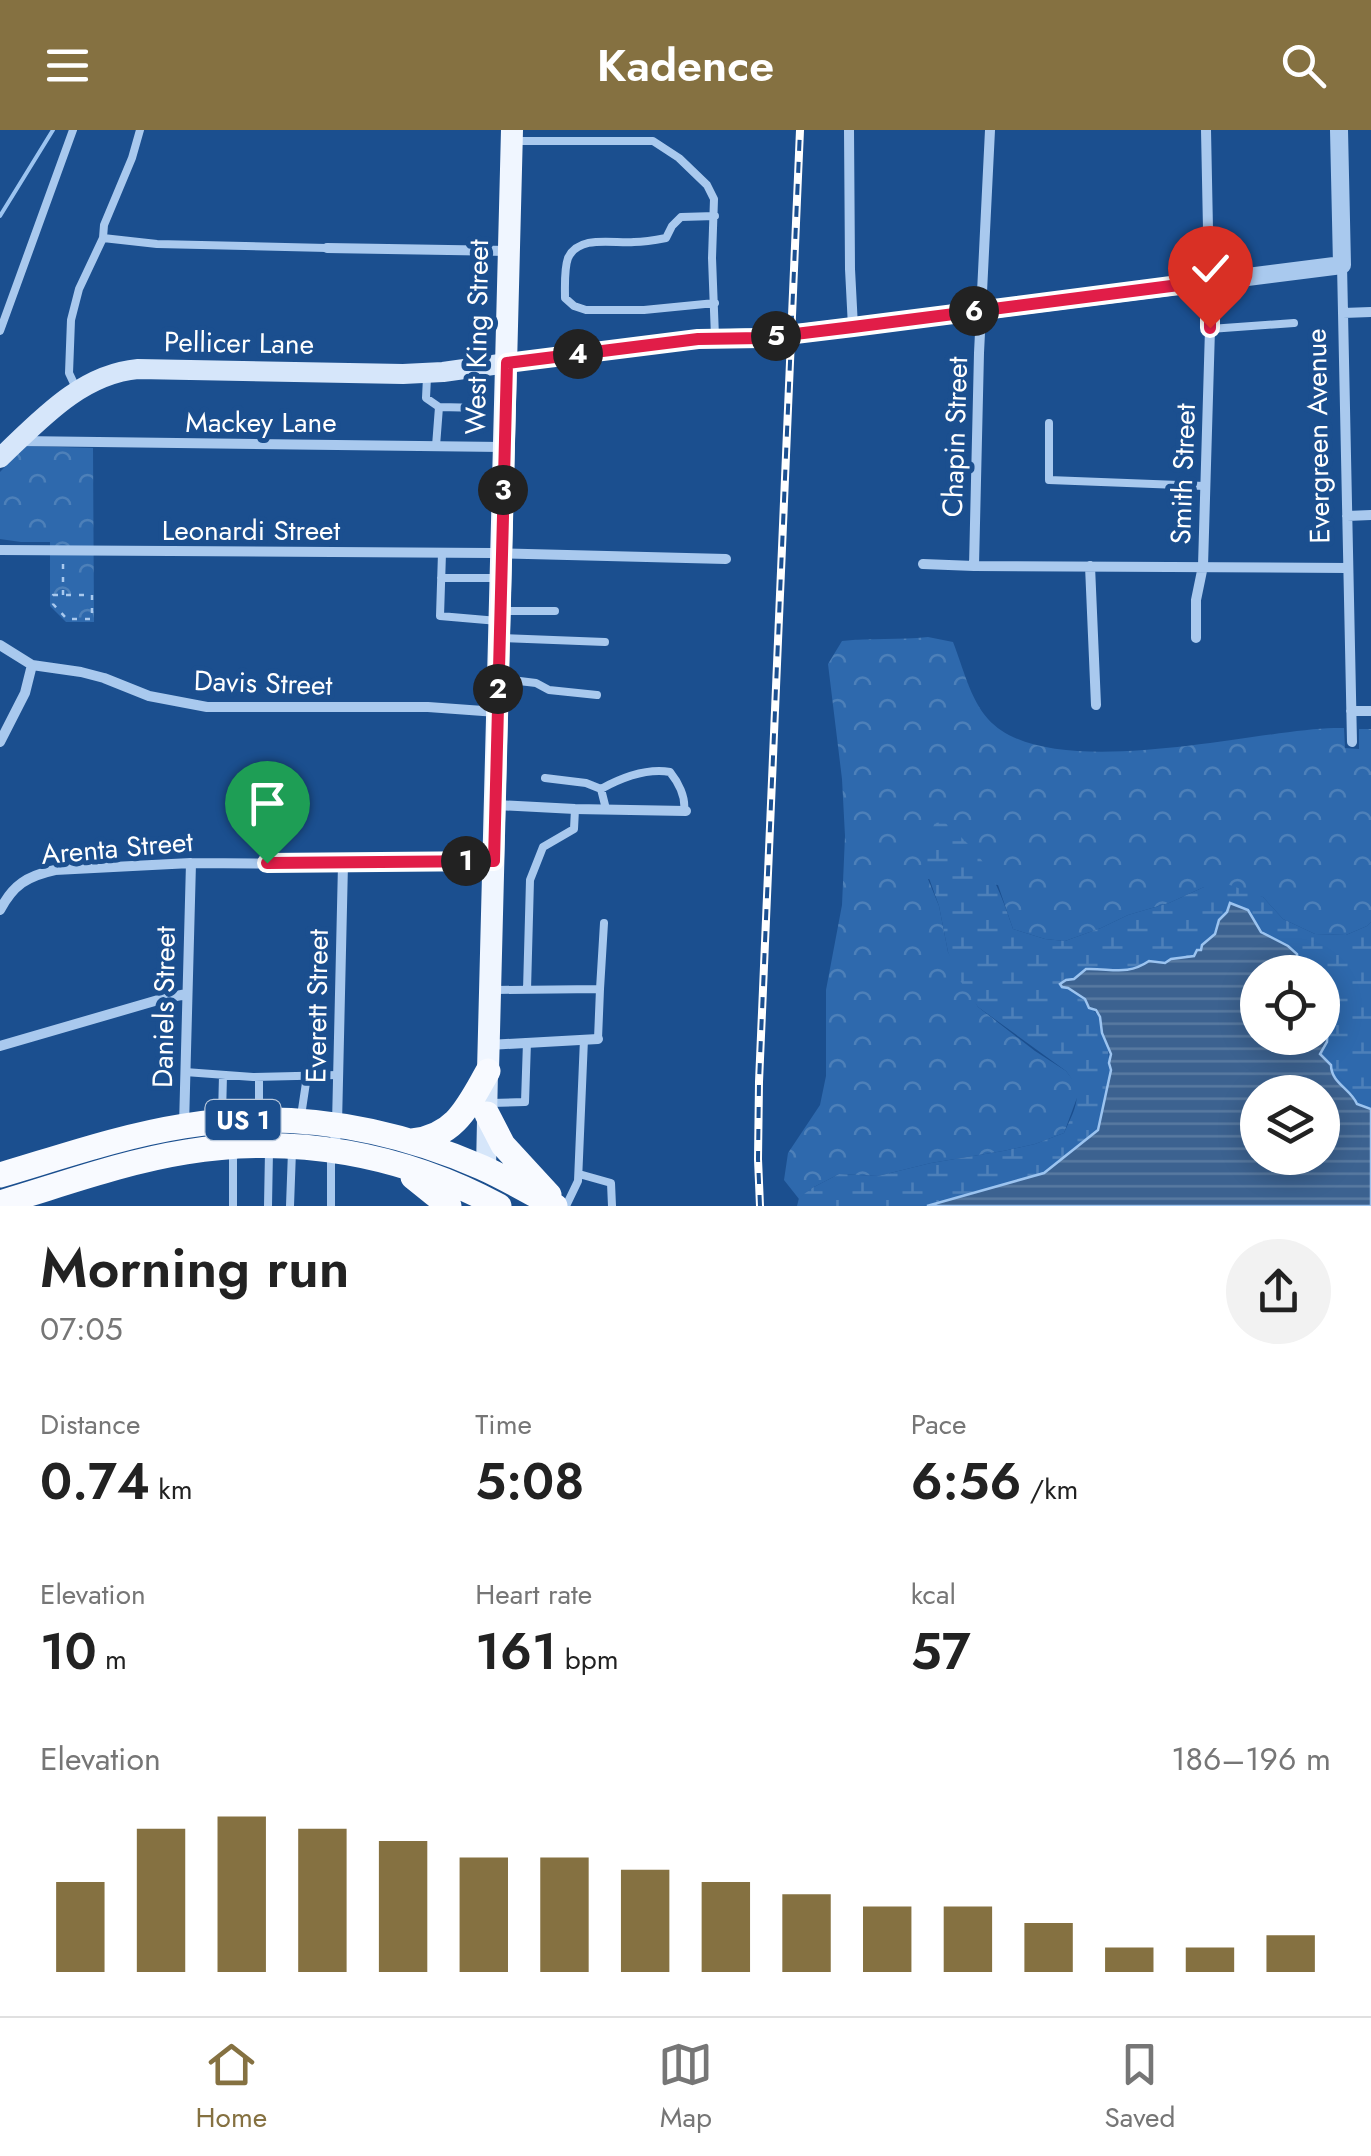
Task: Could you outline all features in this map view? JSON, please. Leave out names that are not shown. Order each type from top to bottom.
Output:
[{"type":"highway","points":[[412,1141],[426,1140],[451,1127],[488,1071]]},
{"type":"highway","points":[[487,1109],[503,1145],[560,1206]]},
{"type":"highway","name":"US 1","points":[[0,1203],[32,1200],[150,1159],[222,1121],[259,1119],[300,1120],[334,1141],[437,1176],[489,1203]]},
{"type":"highway","name":"US 1","points":[[0,1175],[121,1140],[184,1139],[233,1146],[281,1146],[334,1141],[376,1131],[486,1169],[560,1206]]},
{"type":"highway","points":[[388,1161],[450,1206]]},
{"type":"main road","name":"West King Street","points":[[489,1203],[488,1045],[512,136]]},
{"type":"main road","name":"Pellicer Lane","points":[[0,458],[77,390],[106,374],[138,368],[428,373],[507,363]]},
{"type":"street","points":[[850,130],[853,327]]},
{"type":"street","name":"Chapin Street","points":[[974,566],[990,130]]},
{"type":"street","name":"Smith Street","points":[[1196,638],[1196,600],[1203,566],[1210,328],[1206,130]]},
{"type":"street","name":"Evergreen Avenue","points":[[1339,130],[1352,742]]},
{"type":"street","points":[[328,248],[510,251]]},
{"type":"street","points":[[507,363],[698,339],[762,338],[1342,266]]},
{"type":"street","points":[[1343,313],[1371,312]]},
{"type":"street","name":"Mackey Lane","points":[[18,441],[504,448]]},
{"type":"street","points":[[1347,516],[1371,515]]},
{"type":"street","name":"Leonardi Street","points":[[0,550],[726,559]]},
{"type":"street","points":[[924,564],[1348,568]]},
{"type":"street","points":[[1090,566],[1096,705]]},
{"type":"street","points":[[0,646],[32,665],[25,693],[0,742]]},
{"type":"street","name":"Davis Street","points":[[32,665],[81,672],[149,696],[208,708],[428,707],[498,712]]},
{"type":"street","points":[[1351,712],[1371,711]]},
{"type":"street","points":[[495,805],[685,811]]},
{"type":"street","name":"Arenta Street","points":[[0,910],[18,884],[42,873],[191,862],[494,861]]},
{"type":"street","name":"Daniels Street","points":[[184,1139],[191,862]]},
{"type":"street","name":"Everett Street","points":[[334,1141],[343,864]]},
{"type":"street","points":[[0,1046],[187,994]]},
{"type":"street","points":[[488,1045],[598,1039]]},
{"type":"lane","points":[[0,331],[73,130]]},
{"type":"lane","points":[[77,390],[69,372],[78,289],[103,238],[104,225],[140,130]]},
{"type":"lane","points":[[512,136],[653,141],[707,184],[715,216],[715,339]]},
{"type":"lane","points":[[714,303],[644,310],[586,310],[566,298],[565,280],[568,257],[578,247],[602,241],[666,238],[681,217],[715,216]]},
{"type":"lane","points":[[103,238],[157,244],[328,248]]},
{"type":"lane","points":[[1210,328],[1294,323]]},
{"type":"lane","points":[[428,373],[426,398],[438,407],[482,408]]},
{"type":"lane","points":[[436,446],[438,407]]},
{"type":"lane","points":[[1049,423],[1049,480],[1205,486]]},
{"type":"lane","points":[[442,553],[440,616],[605,642]]},
{"type":"lane","points":[[441,578],[501,578]]},
{"type":"lane","points":[[500,623],[556,611]]},
{"type":"lane","points":[[499,678],[536,683],[549,690],[597,695]]},
{"type":"lane","points":[[601,790],[644,773],[670,772],[686,803],[685,811]]},
{"type":"lane","points":[[545,778],[586,783],[601,790]]},
{"type":"lane","points":[[601,790],[606,809]]},
{"type":"lane","points":[[527,990],[530,880],[543,847],[574,829],[576,810]]},
{"type":"lane","points":[[598,1039],[604,923]]},
{"type":"lane","points":[[490,990],[600,989]]},
{"type":"lane","points":[[560,1206],[578,1181],[584,1039]]},
{"type":"lane","points":[[487,1109],[525,1102],[527,1042]]},
{"type":"lane","points":[[185,1072],[259,1077],[338,1075]]},
{"type":"lane","points":[[222,1121],[223,1075]]},
{"type":"lane","points":[[300,1120],[307,1076]]},
{"type":"lane","points":[[259,1077],[259,1119]]},
{"type":"lane","points":[[331,1206],[334,1141]]},
{"type":"lane","points":[[233,1146],[233,1206]]},
{"type":"lane","points":[[268,1206],[281,1146]]},
{"type":"lane","points":[[281,1146],[290,1206]]},
{"type":"lane","points":[[579,1174],[611,1183],[612,1206]]},
{"type":"path","points":[[62,595],[63,551]]},
{"type":"path","points":[[53,595],[62,595],[92,595],[92,618],[67,619],[54,604],[53,595]]},
{"type":"green space","points":[[25,446],[93,448],[94,622],[66,622],[50,606],[50,542],[0,539],[0,472]]},
{"type":"green space","points":[[928,637],[953,642],[972,692],[988,719],[1017,739],[1056,749],[1153,749],[1344,728],[1345,748],[1359,749],[1359,729],[1371,729],[1371,922],[1346,935],[1315,934],[1283,919],[1263,897],[1204,887],[1065,941],[1013,929],[998,885],[928,879],[939,906],[948,952],[978,1007],[1066,1071],[1076,1084],[1078,1095],[1064,1133],[1035,1144],[878,1176],[839,1174],[799,1199],[784,1180],[788,1153],[820,1105],[826,1076],[826,990],[842,905],[842,779],[828,664],[842,641]]},
{"type":"green space","points":[[944,822],[988,870],[1013,929],[1045,939],[1065,941],[1204,887],[1227,884],[1263,897],[1283,919],[1315,934],[1346,935],[1371,922],[1371,1109],[1357,1104],[1340,1083],[1340,1075],[1334,1075],[1331,1065],[1320,1055],[1340,1055],[1340,955],[1297,955],[1265,935],[1248,910],[1235,904],[1194,956],[1177,957],[1166,963],[1155,961],[1123,972],[1086,969],[1073,979],[1068,987],[1085,999],[1103,1025],[1111,1070],[1098,1130],[1044,1173],[927,1206],[797,1206],[799,1198],[812,1188],[839,1174],[878,1176],[1035,1144],[1064,1133],[1074,1109],[1077,1095],[1066,1071],[978,1007],[959,979],[920,853],[935,823]]},
{"type":"shaded area","points":[[1230,903],[1248,910],[1261,932],[1297,954],[1240,955],[1240,1055],[1321,1055],[1331,1065],[1333,1075],[1240,1075],[1240,1175],[1340,1175],[1340,1083],[1357,1104],[1371,1109],[1371,1206],[927,1206],[1044,1173],[1098,1130],[1111,1054],[1096,1010],[1060,984],[1086,969],[1126,970],[1149,961],[1165,963],[1194,956],[1215,934]]},
{"type":"waterway","points":[[0,216],[53,130]]},
{"type":"railway","points":[[760,1206],[759,1082],[800,130]]},
{"type":"route","points":[[267,863],[494,861],[507,363],[698,339],[762,338],[1210,281],[1210,328]]}]
